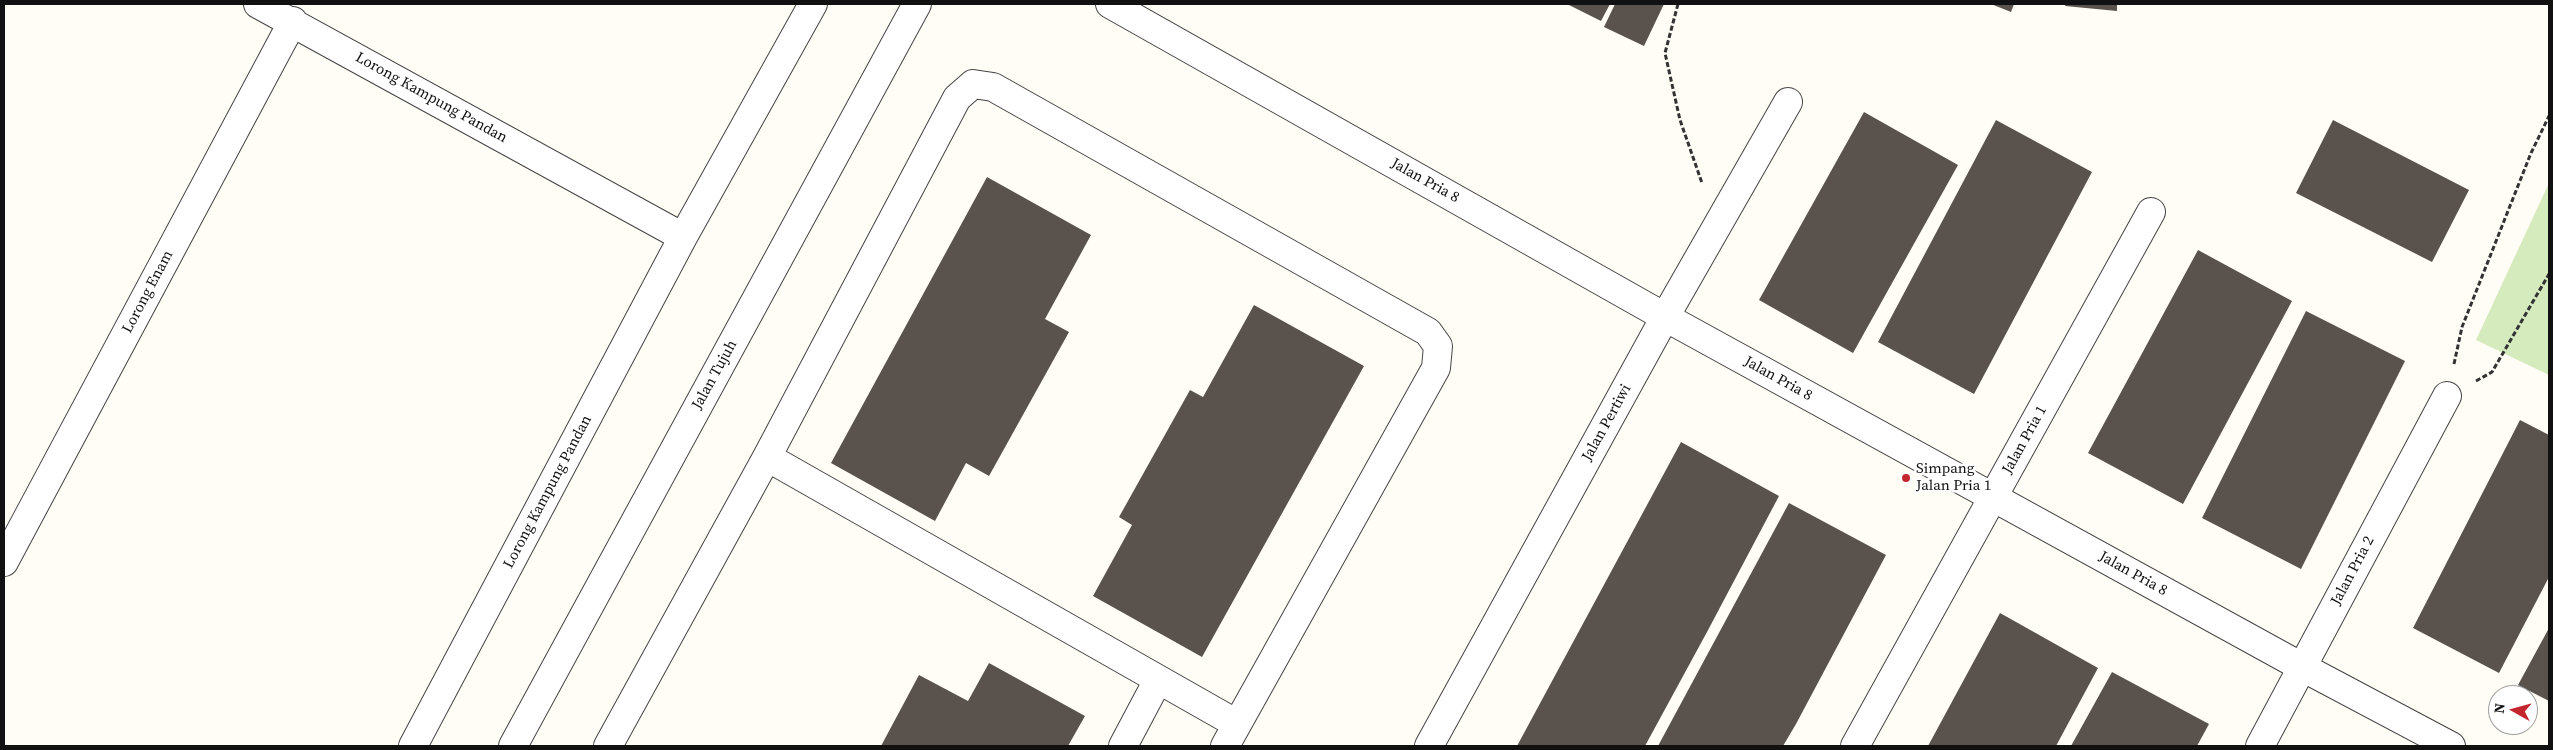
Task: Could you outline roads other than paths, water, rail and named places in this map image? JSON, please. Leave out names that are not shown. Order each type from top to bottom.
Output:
[{"type":"street","name":"Lorong Kampung Pandan","points":[[258,4],[292,21],[682,238]]},
{"type":"street","name":"Lorong Kampung Pandan","points":[[413,746],[682,238],[813,4]]},
{"type":"street","name":"Jalan Tujuh","points":[[513,746],[917,4]]},
{"type":"street","name":"Jalan Pria 8","points":[[1110,4],[1665,317],[2302,667],[2451,746]]},
{"type":"street","name":"Lorong Enam","points":[[4,562],[292,21]]},
{"type":"street","points":[[608,746],[767,457],[956,98],[973,84],[993,87],[1428,332],[1438,346],[1436,368],[1231,735],[1158,680],[767,457]]},
{"type":"street","name":"Jalan Pertiwi","points":[[1429,746],[1665,317],[1788,102]]},
{"type":"street","name":"Jalan Pria 1","points":[[1855,746],[2151,212]]},
{"type":"street","name":"Jalan Pria 2","points":[[2260,746],[2447,396]]},
{"type":"street","points":[[1123,746],[1158,680]]},
{"type":"place","name":"Simpang Jalan Pria 1","points":[[1906,478]]}]
